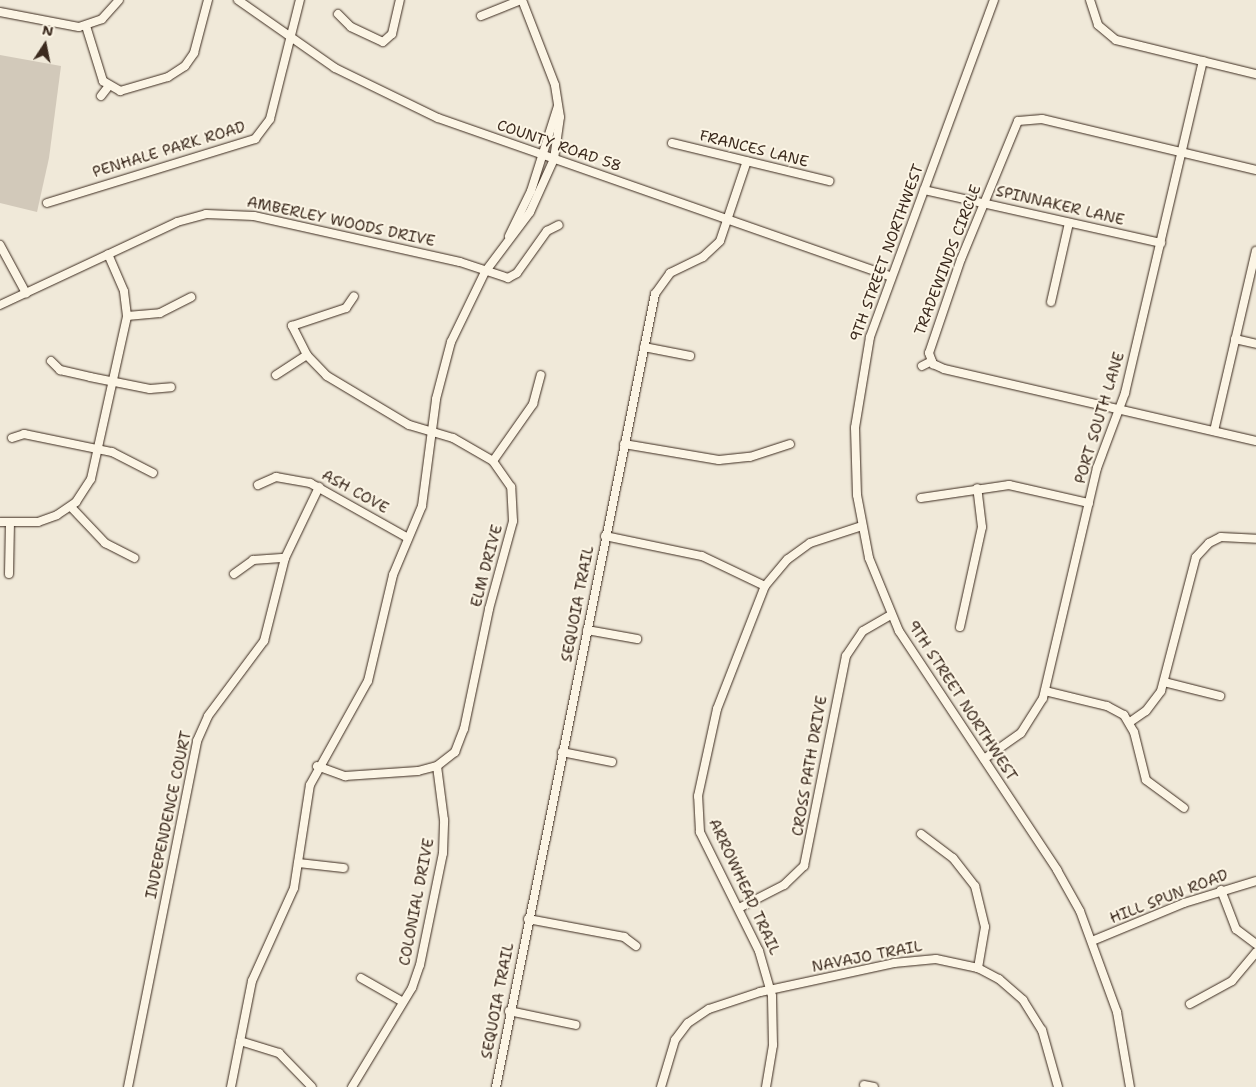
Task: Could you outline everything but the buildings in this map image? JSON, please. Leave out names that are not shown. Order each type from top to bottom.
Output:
[{"type":"street","points":[[0,12],[86,26],[111,12],[119,0]]},
{"type":"street","points":[[204,0],[204,11]]},
{"type":"street","points":[[86,26],[101,77],[108,87],[120,90],[180,70],[194,53],[208,0]]},
{"type":"street","name":"COUNTY ROAD 58","points":[[238,0],[289,39],[411,107],[543,156],[891,277]]},
{"type":"street","name":"PENHALE PARK ROAD","points":[[47,203],[255,139],[270,119],[300,0]]},
{"type":"street","points":[[338,14],[350,27],[383,42],[392,34],[400,0]]},
{"type":"street","points":[[230,1087],[252,981],[290,901],[298,863],[304,815],[317,766],[349,720],[368,681],[393,574],[422,506],[431,431],[451,342],[484,272],[509,236],[530,212],[554,159],[558,106],[549,64],[522,0],[481,16]]},
{"type":"street","name":"9TH STREET NORTHWEST","points":[[994,0],[870,337],[857,400],[854,461],[862,526],[874,571],[892,615],[910,650],[1062,878],[1092,942],[1116,1012],[1130,1087]]},
{"type":"street","points":[[1090,0],[1098,25],[1116,40],[1256,74]]},
{"type":"street","name":"PORT SOUTH LANE","points":[[984,759],[1021,733],[1044,691],[1089,503],[1118,410],[1203,61]]},
{"type":"street","points":[[101,96],[108,87]]},
{"type":"street","points":[[509,236],[543,156],[558,106]]},
{"type":"street","name":"TRADEWINDS CIRCLE","points":[[932,361],[930,346],[1013,127],[1022,119],[1042,119],[1256,170]]},
{"type":"street","name":"FRANCES LANE","points":[[672,143],[829,181]]},
{"type":"street","name":"SEQUOIA TRAIL","points":[[496,1087],[509,1011],[605,536],[644,346],[659,284],[670,273],[712,251],[729,220],[747,161]]},
{"type":"street","name":"SPINNAKER LANE","points":[[924,190],[1160,243]]},
{"type":"street","name":"AMBERLEY WOODS DRIVE","points":[[0,305],[186,219],[232,212],[460,262],[484,272],[508,278],[517,273],[547,231],[559,224]]},
{"type":"street","points":[[1051,302],[1069,223]]},
{"type":"street","points":[[0,245],[26,293]]},
{"type":"street","points":[[1214,431],[1256,251]]},
{"type":"street","points":[[0,522],[10,523],[47,519],[71,507],[88,485],[98,449],[127,316],[124,291],[108,254]]},
{"type":"street","points":[[127,316],[160,313],[191,296]]},
{"type":"street","name":"ELM DRIVE","points":[[317,766],[345,776],[418,771],[437,766],[455,752],[463,734],[494,587],[511,539],[513,494],[493,461],[459,440],[409,425],[331,379],[307,354],[292,326],[346,308],[354,296]]},
{"type":"street","points":[[1235,339],[1256,344]]},
{"type":"street","points":[[644,346],[690,356]]},
{"type":"street","points":[[276,375],[307,354]]},
{"type":"street","points":[[51,361],[60,370],[113,382],[150,389],[171,387]]},
{"type":"street","points":[[922,366],[932,361],[944,369],[1256,440]]},
{"type":"street","points":[[493,461],[533,404],[541,375]]},
{"type":"street","points":[[12,438],[24,434],[98,449],[128,457],[153,473]]},
{"type":"street","points":[[624,444],[719,460],[750,457],[790,444]]},
{"type":"street","name":"ASH COVE","points":[[258,485],[280,477],[319,487],[408,538]]},
{"type":"street","points":[[921,498],[977,488],[1017,486],[1089,503]]},
{"type":"street","name":"INDEPENDENCE COURT","points":[[128,1087],[197,741],[208,716],[264,641],[285,558],[319,487]]},
{"type":"street","points":[[960,627],[981,535],[977,488]]},
{"type":"street","points":[[71,507],[105,543],[134,558]]},
{"type":"street","points":[[9,574],[10,523]]},
{"type":"street","name":"ARROWHEAD TRAIL","points":[[766,1087],[773,1045],[771,990],[739,908],[700,832],[697,805],[717,709],[765,586],[788,559],[810,543],[862,526]]},
{"type":"street","points":[[605,536],[702,556],[765,586]]},
{"type":"street","points":[[1130,722],[1156,700],[1164,682],[1196,557],[1208,542],[1221,538],[1256,539]]},
{"type":"street","points":[[234,574],[253,560],[285,558]]},
{"type":"street","name":"CROSS PATH DRIVE","points":[[739,908],[784,885],[804,866],[846,656],[863,631],[892,615]]},
{"type":"street","points":[[587,630],[637,639]]},
{"type":"street","points":[[1164,682],[1220,696]]},
{"type":"street","points":[[1044,691],[1114,709],[1130,722],[1146,780],[1165,797],[1184,808]]},
{"type":"street","points":[[562,752],[612,762]]},
{"type":"street","name":"COLONIAL DRIVE","points":[[352,1087],[403,1002],[420,965],[443,853],[444,820],[437,766]]},
{"type":"street","points":[[921,834],[953,858],[976,886],[985,927],[978,968]]},
{"type":"street","points":[[298,863],[344,868]]},
{"type":"street","name":"HILL SPUN ROAD","points":[[1092,942],[1222,890],[1256,882]]},
{"type":"street","points":[[1222,890],[1236,929],[1256,944]]},
{"type":"street","points":[[528,919],[624,938],[636,946]]},
{"type":"street","points":[[1190,1004],[1232,981],[1256,952]]},
{"type":"street","name":"NAVAJO TRAIL","points":[[661,1087],[670,1050],[688,1023],[723,1003],[771,990],[915,959],[944,959],[978,968],[1006,984],[1032,1012],[1047,1043],[1058,1087]]},
{"type":"street","points":[[361,978],[403,1002]]},
{"type":"street","points":[[509,1011],[576,1025]]},
{"type":"street","points":[[240,1040],[278,1053],[312,1087]]},
{"type":"street","points":[[864,1085],[874,1087]]},
{"type":"shaded area","points":[[0,55],[61,66],[49,158],[37,212],[0,203]]}]
